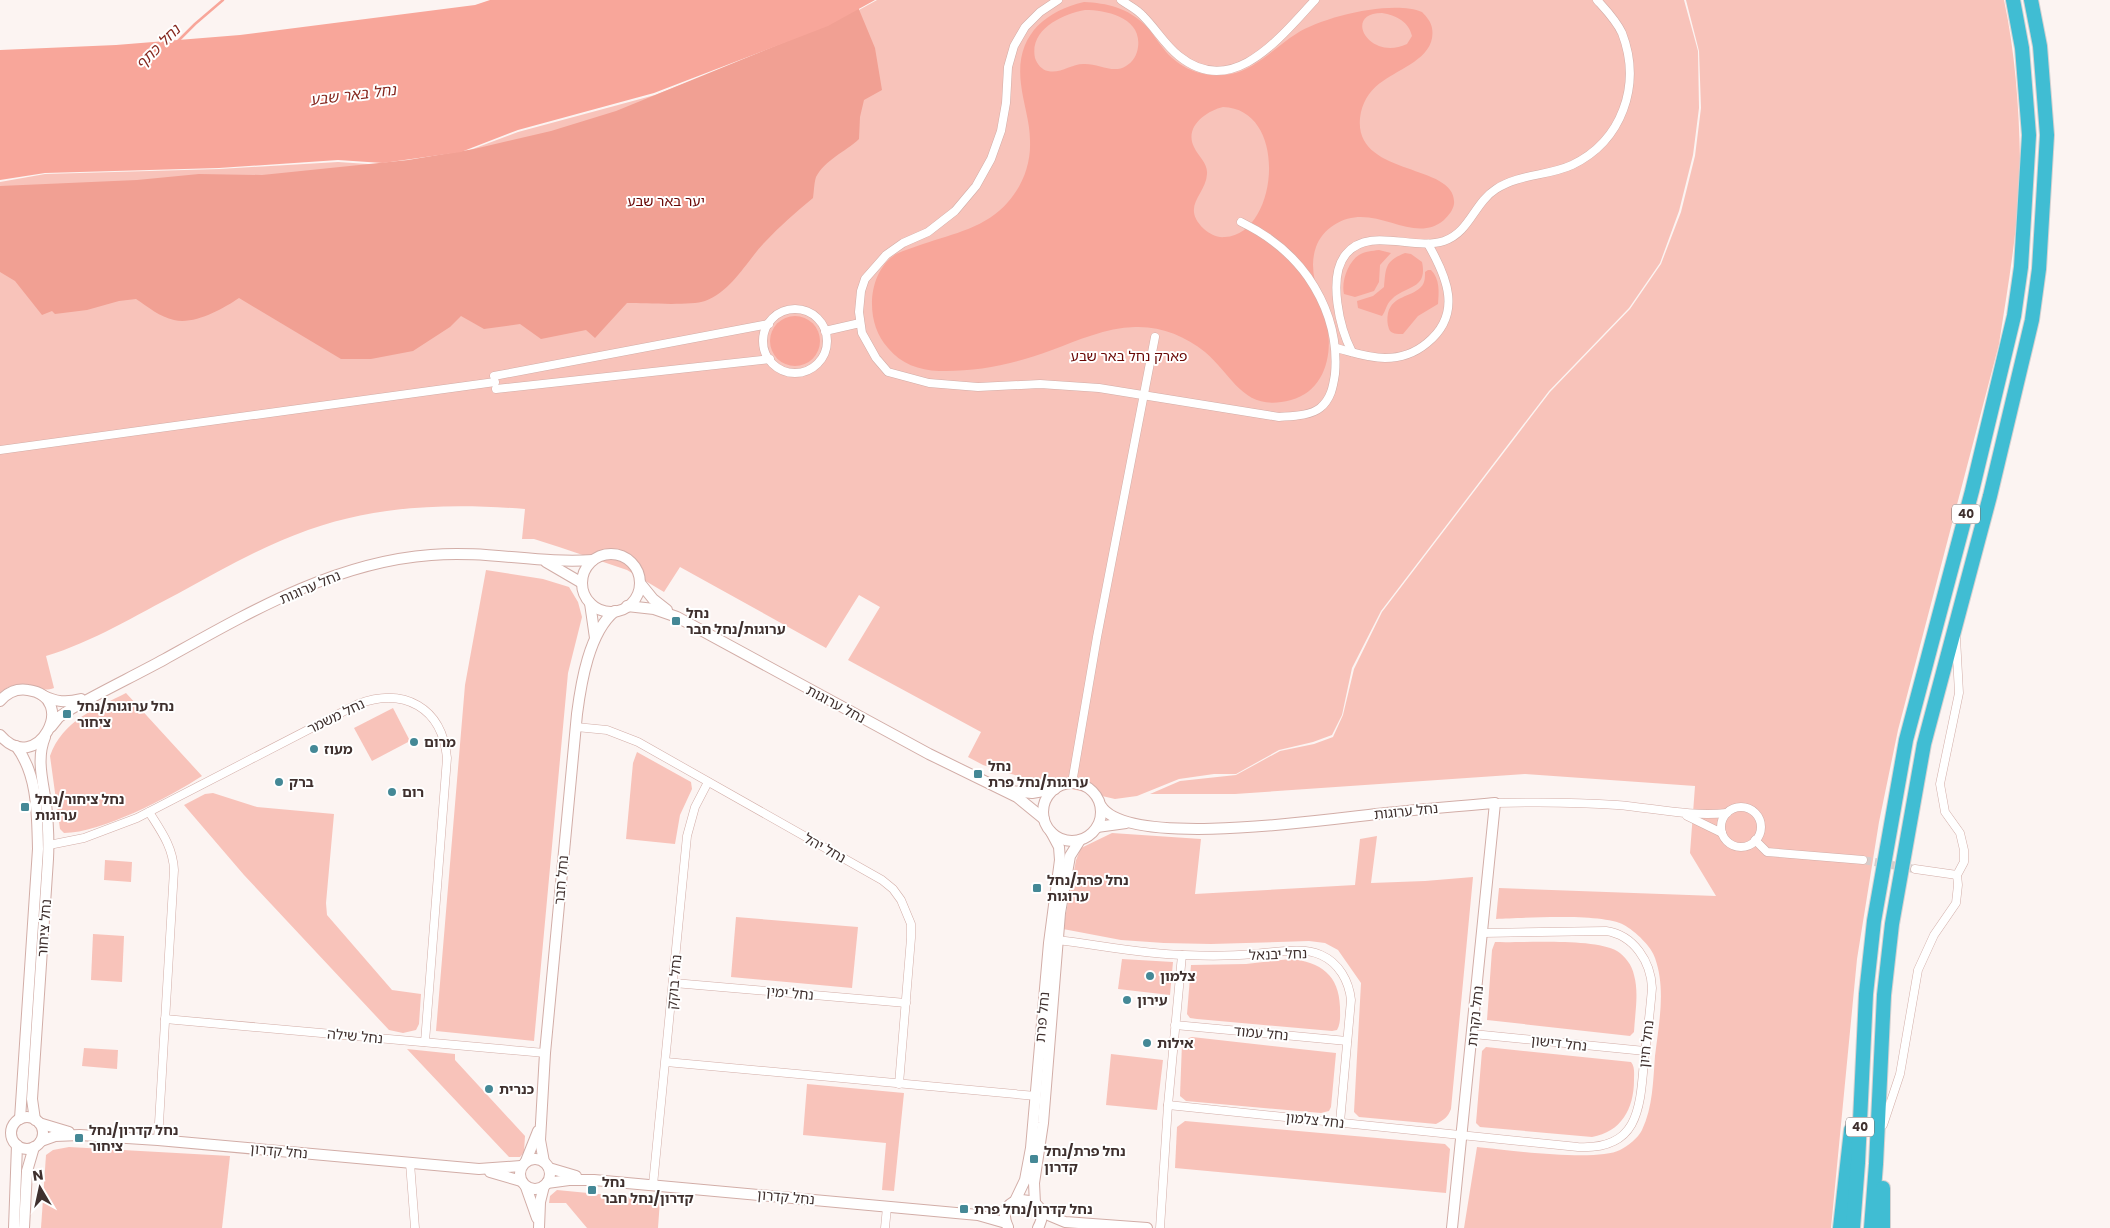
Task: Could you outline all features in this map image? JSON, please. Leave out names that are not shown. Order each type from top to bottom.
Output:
[{"type":"highway","name":"40","points":[[1853,1228],[1864,1025],[1874,921],[1906,740],[1972,491],[2014,316],[2021,267],[2029,135],[2022,48],[2013,0]]},
{"type":"highway","name":"40","points":[[1871,1228],[1884,995],[1892,924],[1924,744],[1990,496],[2030,329],[2039,269],[2047,135],[2040,46],[2031,0]]},
{"type":"highway","points":[[1883,1228],[1884,995]]},
{"type":"highway","points":[[1840,1228],[1864,1025]]},
{"type":"street","points":[[1058,0],[1040,12],[1025,27],[1014,46],[1008,67],[1006,102],[1001,131],[991,159],[981,178],[955,211],[928,232],[903,243],[886,255],[865,279],[858,312],[862,333],[876,358],[888,372],[920,381],[978,386],[1040,384],[1075,386],[1279,417],[1296,416],[1318,409],[1327,400],[1333,388],[1336,348],[1326,309],[1308,277],[1286,252],[1262,233],[1241,222]]},
{"type":"street","points":[[1121,0],[1142,14],[1170,48],[1184,60],[1200,68],[1225,70],[1251,62],[1264,52],[1315,0]]},
{"type":"street","points":[[1352,352],[1342,327],[1337,296],[1338,270],[1346,254],[1358,245],[1375,241],[1428,244],[1444,241],[1458,234],[1470,222],[1482,202],[1496,189],[1514,180],[1570,166],[1586,157],[1609,137],[1626,102],[1629,79],[1628,54],[1621,32],[1610,13],[1597,0]]},
{"type":"street","points":[[1336,348],[1385,358],[1405,355],[1424,346],[1440,331],[1447,314],[1448,294],[1444,273],[1428,244]]},
{"type":"street","points":[[790,310],[801,310],[810,313],[818,318],[826,331],[826,351],[818,363],[810,369],[800,372],[790,372],[781,369],[770,360],[766,351],[764,340],[769,324],[781,313],[790,310]]},
{"type":"street","points":[[826,331],[860,323]]},
{"type":"street","points":[[495,382],[769,324]]},
{"type":"street","points":[[1072,783],[1097,638],[1155,337]]},
{"type":"street","points":[[0,450],[495,382],[770,360]]},
{"type":"street","name":"נחל ערוגות","points":[[45,737],[63,714],[97,694],[291,593],[343,572],[372,564],[430,555],[490,554],[543,561],[593,560]]},
{"type":"street","points":[[610,554],[624,557],[636,570],[640,583],[636,596],[627,606],[615,611],[601,610],[590,603],[585,596],[582,583],[585,570],[593,560],[610,554]]},
{"type":"street","name":"נחל ערוגות","points":[[543,561],[582,583]]},
{"type":"street","name":"נחל ערוגות","points":[[640,583],[653,599],[677,617],[929,754],[1027,803],[1044,819]]},
{"type":"street","name":"נחל חבר","points":[[590,603],[595,639]]},
{"type":"street","name":"נחל ערוגות","points":[[627,606],[654,609],[677,617]]},
{"type":"street","name":"נחל חבר","points":[[546,1165],[540,1140],[540,1122],[576,726],[581,692],[595,639],[606,619],[615,611]]},
{"type":"street","points":[[1876,1164],[1883,1122],[1900,1074],[1918,970],[1934,935],[1956,903],[1957,875],[1964,862],[1964,850],[1960,832],[1945,812],[1940,784],[1959,693],[1956,624]]},
{"type":"street","name":"נחל ערוגות","points":[[0,701],[8,694],[20,689],[33,691],[54,701],[64,702],[97,694]]},
{"type":"street","points":[[40,695],[51,709],[51,727]]},
{"type":"street","name":"נחל משמר","points":[[49,844],[94,835],[150,812],[367,700],[397,698],[408,700],[427,712],[440,728],[447,758],[425,1042]]},
{"type":"street","name":"נחל יהל","points":[[576,726],[600,728],[626,737],[882,880],[894,890],[904,906],[910,924],[911,938],[900,1084]]},
{"type":"street","points":[[0,735],[5,741],[16,746],[33,745],[45,737]]},
{"type":"street","name":"נחל ציחור","points":[[37,1121],[32,1099],[49,844],[40,759],[41,746],[45,737]]},
{"type":"street","name":"נחל ציחור","points":[[16,746],[25,759],[30,773],[37,821],[38,849],[20,1119]]},
{"type":"street","name":"נחל בוקק","points":[[653,1185],[687,836],[695,807],[708,782]]},
{"type":"street","points":[[1072,783],[1089,788],[1101,806],[1102,814],[1097,827],[1090,836],[1080,840],[1062,839],[1051,832],[1044,819],[1043,812],[1047,799],[1056,788],[1072,783]]},
{"type":"street","name":"נחל ערוגות","points":[[996,788],[1018,793],[1032,793],[1056,788]]},
{"type":"street","name":"נחל ערוגות","points":[[1097,827],[1132,823],[1178,828],[1230,828],[1495,803],[1617,805],[1681,814],[1727,812]]},
{"type":"street","name":"נחל נקרות","points":[[1452,1228],[1495,803]]},
{"type":"street","name":"נחל ערוגות","points":[[1101,806],[1106,813],[1132,823]]},
{"type":"street","points":[[1741,807],[1755,812],[1759,817],[1761,827],[1755,840],[1748,845],[1738,846],[1729,843],[1722,833],[1722,823],[1727,812],[1741,807]]},
{"type":"street","points":[[150,812],[169,844],[174,861],[158,1140]]},
{"type":"street","name":"נחל ערוגות","points":[[1681,814],[1713,827],[1722,833]]},
{"type":"street","name":"נחל פרת","points":[[1007,1226],[1005,1214],[1022,1189],[1027,1172],[1036,1096],[1049,936],[1060,860],[1059,847],[1051,832]]},
{"type":"street","name":"נחל פרת","points":[[1039,1228],[1041,1220],[1034,1188],[1043,1123],[1057,940],[1070,856],[1080,840]]},
{"type":"street","points":[[1755,840],[1767,852],[1863,860]]},
{"type":"street","points":[[1916,869],[1957,875]]},
{"type":"street","name":"נחל חיון","points":[[1463,1134],[1578,1147],[1598,1147],[1608,1144],[1626,1132],[1636,1118],[1641,1100],[1652,982],[1643,957],[1628,940],[1619,934],[1606,930],[1483,932]]},
{"type":"street","name":"נחל יבנאל","points":[[1057,940],[1182,955],[1228,956],[1301,951],[1321,955],[1332,961],[1344,974],[1350,992],[1340,1122]]},
{"type":"street","points":[[1160,1228],[1168,1105],[1182,955]]},
{"type":"street","name":"נחל ימין","points":[[674,983],[906,1003]]},
{"type":"street","name":"נחל שילה","points":[[165,1019],[545,1053]]},
{"type":"street","name":"נחל עמוד","points":[[1176,1025],[1347,1041]]},
{"type":"street","name":"נחל דישון","points":[[1473,1034],[1645,1051]]},
{"type":"street","points":[[666,1062],[1036,1096]]},
{"type":"street","name":"נחל צלמון","points":[[1168,1105],[1463,1134]]},
{"type":"street","points":[[24,1228],[27,1170],[43,1131],[37,1121],[26,1117],[14,1124],[11,1132],[17,1145],[27,1149],[37,1144]]},
{"type":"street","name":"נחל קדרון","points":[[37,1121],[80,1135]]},
{"type":"street","name":"נחל חבר","points":[[524,1164],[540,1122]]},
{"type":"street","name":"נחל קדרון","points":[[37,1144],[55,1136],[80,1135],[158,1140],[479,1169],[524,1164]]},
{"type":"street","points":[[14,1228],[17,1145]]},
{"type":"street","points":[[537,1159],[546,1165],[550,1176],[540,1202],[539,1227],[519,1173],[524,1164],[537,1159]]},
{"type":"street","points":[[410,1163],[415,1228]]},
{"type":"street","name":"נחל קדרון","points":[[546,1165],[594,1180]]},
{"type":"street","name":"נחל קדרון","points":[[479,1169],[523,1184]]},
{"type":"street","name":"נחל קדרון","points":[[546,1185],[569,1180],[594,1180],[978,1215],[996,1212],[1012,1204]]},
{"type":"street","points":[[523,1184],[537,1189],[546,1185]]},
{"type":"street","points":[[1012,1204],[1025,1199],[1065,1222]]},
{"type":"street","points":[[885,1228],[887,1207]]},
{"type":"street","name":"נחל קדרון","points":[[978,1215],[1007,1226]]},
{"type":"street","points":[[1039,1228],[1065,1222],[1147,1228]]},
{"type":"green space","name":"פארק נחל באר שבע","points":[[877,0],[1684,0],[1698,51],[1699,108],[1693,155],[1679,211],[1660,263],[1629,308],[1549,391],[1381,611],[1352,668],[1342,715],[1332,735],[1313,742],[1279,750],[1236,774],[1214,774],[1179,779],[1137,796],[1115,799],[1024,778],[983,765],[968,757],[981,732],[848,660],[880,607],[859,595],[826,648],[680,567],[664,592],[627,570],[534,539],[522,539],[525,509],[470,506],[415,508],[361,515],[291,536],[242,559],[97,636],[46,656],[54,688],[41,689],[15,685],[0,693],[0,182],[45,174],[219,169],[338,162],[383,165],[462,153],[518,132],[655,95],[828,27]]},
{"type":"green space","points":[[1686,0],[2004,0],[2016,79],[2020,159],[2016,228],[1999,344],[1898,730],[1879,822],[1857,959],[1831,1228],[1464,1228],[1477,1147],[1592,1155],[1620,1150],[1633,1142],[1646,1121],[1650,1103],[1660,1019],[1661,994],[1655,958],[1647,944],[1638,935],[1624,925],[1599,919],[1563,917],[1496,919],[1499,888],[1716,896],[1690,853],[1695,786],[1525,774],[1235,794],[1150,794],[1180,781],[1236,775],[1280,751],[1314,744],[1333,737],[1343,715],[1354,669],[1382,612],[1550,392],[1630,309],[1661,264],[1681,212],[1695,156],[1701,108],[1699,51]]},
{"type":"green space","name":"יער באר שבע","points":[[858,7],[875,48],[882,90],[864,100],[860,117],[859,139],[820,171],[815,179],[813,198],[771,236],[731,283],[715,296],[698,303],[627,303],[595,338],[586,330],[541,339],[520,324],[484,329],[461,316],[450,327],[413,351],[371,359],[341,359],[239,298],[208,315],[182,321],[164,317],[136,299],[119,301],[87,310],[55,314],[52,311],[42,315],[15,281],[0,272],[0,186],[137,180],[199,174],[262,175],[408,160],[474,149],[551,131],[616,111],[809,32]]},
{"type":"green space","points":[[486,570],[543,579],[569,587],[578,602],[582,617],[568,673],[534,1041],[436,1031],[465,685]]},
{"type":"green space","points":[[126,693],[202,776],[172,794],[115,821],[97,827],[64,833],[60,829],[50,756],[63,733],[72,724],[92,710]]},
{"type":"green space","points":[[393,708],[410,741],[372,761],[354,728]]},
{"type":"green space","points":[[637,752],[691,782],[692,789],[680,815],[675,844],[626,839],[633,763]]},
{"type":"green space","points":[[213,793],[257,807],[334,814],[326,903],[327,915],[392,990],[421,994],[419,1024],[416,1030],[403,1033],[389,1030],[244,875],[184,805],[205,794]]},
{"type":"green space","points":[[1112,833],[1201,839],[1195,894],[1355,885],[1360,839],[1377,836],[1371,883],[1473,877],[1451,1109],[1447,1116],[1436,1124],[1359,1117],[1354,1112],[1361,983],[1338,950],[1325,943],[1309,941],[1211,944],[1164,943],[1121,940],[1063,929],[1076,860],[1081,848]]},
{"type":"green space","points":[[105,860],[132,862],[131,882],[104,880]]},
{"type":"green space","points":[[736,917],[858,927],[852,988],[731,977]]},
{"type":"green space","points":[[93,934],[124,936],[122,982],[91,980]]},
{"type":"green space","points":[[1495,942],[1592,944],[1617,951],[1630,964],[1633,971],[1636,989],[1634,1032],[1630,1036],[1487,1020],[1492,950]]},
{"type":"green space","points":[[1122,959],[1173,962],[1170,995],[1118,989]]},
{"type":"green space","points":[[1290,959],[1311,963],[1326,972],[1332,979],[1339,996],[1340,1022],[1337,1030],[1197,1019],[1190,1018],[1187,1014],[1191,965],[1246,964]]},
{"type":"green space","points":[[1192,1037],[1336,1053],[1331,1107],[1329,1111],[1321,1113],[1186,1101],[1180,1096],[1182,1043],[1185,1039]]},
{"type":"green space","points":[[1486,1047],[1631,1062],[1634,1068],[1632,1100],[1624,1118],[1618,1124],[1611,1130],[1592,1137],[1480,1127],[1476,1123],[1482,1051]]},
{"type":"green space","points":[[84,1048],[118,1050],[117,1069],[82,1066]]},
{"type":"green space","points":[[407,1049],[455,1054],[455,1060],[525,1136],[524,1152],[520,1157],[509,1157]]},
{"type":"green space","points":[[1111,1054],[1163,1060],[1157,1110],[1106,1105]]},
{"type":"green space","points":[[807,1084],[904,1093],[894,1191],[882,1190],[886,1143],[803,1135]]},
{"type":"green space","points":[[1185,1121],[1445,1144],[1450,1149],[1446,1193],[1175,1168],[1177,1127]]},
{"type":"green space","points":[[69,1147],[230,1156],[222,1228],[41,1228],[46,1155],[53,1150]]},
{"type":"green space","points":[[557,1190],[660,1200],[658,1228],[587,1228],[566,1203],[549,1203],[550,1196]]},
{"type":"water","name":"נחל באר שבע","points":[[490,0],[875,0],[828,26],[654,93],[518,130],[461,152],[383,163],[338,160],[219,168],[45,173],[0,180],[0,50],[116,45],[240,35],[475,5]]},
{"type":"water","points":[[1084,2],[1093,3],[1109,5],[1132,14],[1145,25],[1177,62],[1193,71],[1211,75],[1231,74],[1249,67],[1308,27],[1341,16],[1377,9],[1409,9],[1422,12],[1430,22],[1432,38],[1429,47],[1408,66],[1379,84],[1366,98],[1361,112],[1361,133],[1370,149],[1385,159],[1439,181],[1451,190],[1454,204],[1444,220],[1432,227],[1419,229],[1364,217],[1349,218],[1334,225],[1323,234],[1316,247],[1313,268],[1328,331],[1328,353],[1323,373],[1310,390],[1302,396],[1275,403],[1262,402],[1251,397],[1241,390],[1197,346],[1172,333],[1154,328],[1135,327],[1113,330],[1092,335],[1010,363],[954,371],[939,371],[911,365],[893,354],[881,338],[873,316],[872,297],[875,283],[885,264],[896,254],[969,229],[990,218],[1008,202],[1022,181],[1029,157],[1030,134],[1021,84],[1020,68],[1022,53],[1034,29],[1044,20],[1069,7]],"holes":[[[1094,10],[1112,14],[1129,23],[1135,29],[1138,37],[1138,47],[1133,60],[1126,66],[1116,69],[1090,64],[1080,64],[1053,72],[1042,68],[1035,58],[1037,39],[1042,31],[1058,19],[1076,12]],[[1382,13],[1397,17],[1405,23],[1412,36],[1407,44],[1393,48],[1381,47],[1365,35],[1362,28],[1364,20],[1370,15]],[[1223,107],[1244,113],[1259,128],[1267,148],[1269,172],[1265,196],[1256,216],[1243,231],[1225,237],[1216,236],[1206,231],[1197,221],[1194,214],[1196,201],[1206,181],[1207,170],[1194,147],[1192,133],[1198,121],[1216,109]]]},
{"type":"water","points":[[1379,250],[1391,253],[1380,265],[1379,282],[1374,291],[1355,297],[1344,294],[1345,278],[1355,258],[1369,251]]},
{"type":"water","points":[[1405,253],[1411,254],[1422,262],[1422,278],[1419,282],[1392,299],[1382,316],[1358,308],[1357,301],[1373,296],[1384,287],[1385,274],[1390,262]]},
{"type":"water","points":[[1431,270],[1434,274],[1437,282],[1439,290],[1438,304],[1418,316],[1403,334],[1391,332],[1387,321],[1390,307],[1398,300],[1417,291],[1424,282],[1425,272]]},
{"type":"water","points":[[800,316],[813,323],[819,331],[819,351],[813,359],[805,365],[790,366],[777,359],[771,351],[770,336],[777,323],[785,317]]},
{"type":"waterway","name":"נחל כתף","points":[[178,41],[223,0]]},
{"type":"tunnel","points":[[1863,860],[1915,869]]},
{"type":"place","name":"נחל ערוגות/נחל חבר","points":[[676,621]]},
{"type":"place","name":"נחל ערוגות/נחל ציחור","points":[[67,714]]},
{"type":"place","name":"מרום","points":[[414,742]]},
{"type":"place","name":"מעוז","points":[[314,749]]},
{"type":"place","name":"נחל ערוגות/נחל פרת","points":[[978,774]]},
{"type":"place","name":"ברק","points":[[279,782]]},
{"type":"place","name":"רום","points":[[392,792]]},
{"type":"place","name":"נחל ציחור/נחל ערוגות","points":[[25,807]]},
{"type":"place","name":"נחל פרת/נחל ערוגות","points":[[1037,888]]},
{"type":"place","name":"צלמון","points":[[1150,976]]},
{"type":"place","name":"עירון","points":[[1127,1000]]},
{"type":"place","name":"אילות","points":[[1147,1043]]},
{"type":"place","name":"כנרית","points":[[489,1089]]},
{"type":"place","name":"נחל קדרון/נחל ציחור","points":[[79,1138]]},
{"type":"place","name":"נחל פרת/נחל קדרון","points":[[1034,1159]]},
{"type":"place","name":"נחל קדרון/נחל חבר","points":[[592,1190]]},
{"type":"place","name":"נחל קדרון/נחל פרת","points":[[964,1209]]}]
